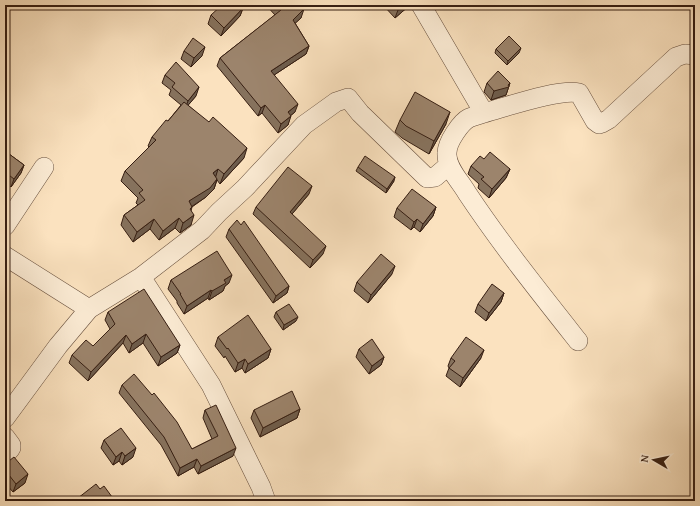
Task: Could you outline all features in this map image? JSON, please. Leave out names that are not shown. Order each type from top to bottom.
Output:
[{"type":"street","points":[[420,5],[484,113]]},
{"type":"street","points":[[578,342],[481,214],[449,165],[447,152],[452,139],[459,127],[469,118],[541,97],[572,91],[580,93],[595,121],[598,124],[602,123],[609,119],[676,57],[685,54],[695,55]]},
{"type":"street","points":[[5,418],[58,346],[89,309],[141,277],[202,230],[245,188],[304,125],[336,102],[348,98],[360,113],[427,178],[435,177],[449,165]]},
{"type":"street","points":[[5,226],[44,167]]},
{"type":"street","points":[[5,256],[89,309]]},
{"type":"street","points":[[141,277],[211,385],[261,487],[266,501]]},
{"type":"street","points":[[5,437],[11,445],[11,448],[5,455]]},
{"type":"building","points":[[222,5],[240,5],[243,8],[224,28],[211,15]]},
{"type":"building","points":[[276,5],[300,5],[304,9],[293,20],[309,46],[271,71],[298,104],[288,112],[291,116],[281,124],[265,105],[261,108],[220,58],[281,10]]},
{"type":"building","points":[[393,5],[403,5],[398,10]]},
{"type":"building","points":[[509,36],[521,48],[508,61],[496,49]]},
{"type":"building","points":[[193,38],[205,47],[194,58],[184,51]]},
{"type":"building","points":[[176,62],[199,87],[188,101],[172,87],[175,83],[165,75]]},
{"type":"building","points":[[498,71],[510,83],[508,85],[509,87],[494,91],[487,83]]},
{"type":"building","points":[[415,92],[450,112],[434,141],[406,126],[400,120]]},
{"type":"building","points":[[184,102],[209,122],[213,117],[247,148],[224,174],[218,169],[213,173],[217,179],[210,188],[189,201],[192,207],[190,209],[194,215],[183,223],[179,218],[163,231],[154,219],[137,232],[124,215],[145,200],[139,193],[143,190],[125,171],[156,140],[152,137]]},
{"type":"building","points":[[5,151],[24,165],[14,179],[5,172]]},
{"type":"building","points":[[490,152],[510,169],[492,189],[481,179],[484,177],[471,166],[480,156],[484,159]]},
{"type":"building","points":[[365,156],[395,177],[387,189],[358,167]]},
{"type":"building","points":[[288,167],[312,186],[290,212],[326,246],[313,260],[256,207]]},
{"type":"building","points":[[412,189],[436,207],[423,224],[417,219],[414,222],[397,208]]},
{"type":"building","points":[[237,220],[241,225],[244,221],[289,286],[276,296],[229,229]]},
{"type":"building","points":[[217,251],[232,275],[224,280],[226,283],[212,291],[211,290],[187,306],[171,280]]},
{"type":"building","points":[[381,254],[395,266],[371,295],[357,282]]},
{"type":"building","points":[[492,284],[504,293],[489,313],[478,304]]},
{"type":"building","points":[[144,289],[180,345],[161,357],[146,334],[132,344],[126,335],[91,372],[72,355],[86,340],[93,346],[115,324],[108,312]]},
{"type":"building","points":[[289,304],[298,317],[284,325],[276,312]]},
{"type":"building","points":[[248,315],[271,349],[248,364],[245,359],[238,363],[228,348],[227,349],[218,337]]},
{"type":"building","points":[[466,337],[484,350],[463,378],[449,368],[455,361],[451,358]]},
{"type":"building","points":[[372,339],[384,357],[372,366],[359,349]]},
{"type":"building","points":[[134,374],[152,395],[154,393],[177,422],[192,449],[218,436],[205,410],[216,405],[236,448],[201,466],[197,459],[180,468],[164,437],[122,385]]},
{"type":"building","points":[[292,391],[300,409],[263,428],[254,410]]},
{"type":"building","points":[[121,428],[136,448],[125,456],[122,452],[116,457],[104,440]]},
{"type":"building","points":[[14,457],[28,474],[16,484],[5,470],[5,464]]},
{"type":"building","points":[[96,484],[100,489],[104,486],[115,501],[81,501],[78,498]]}]
